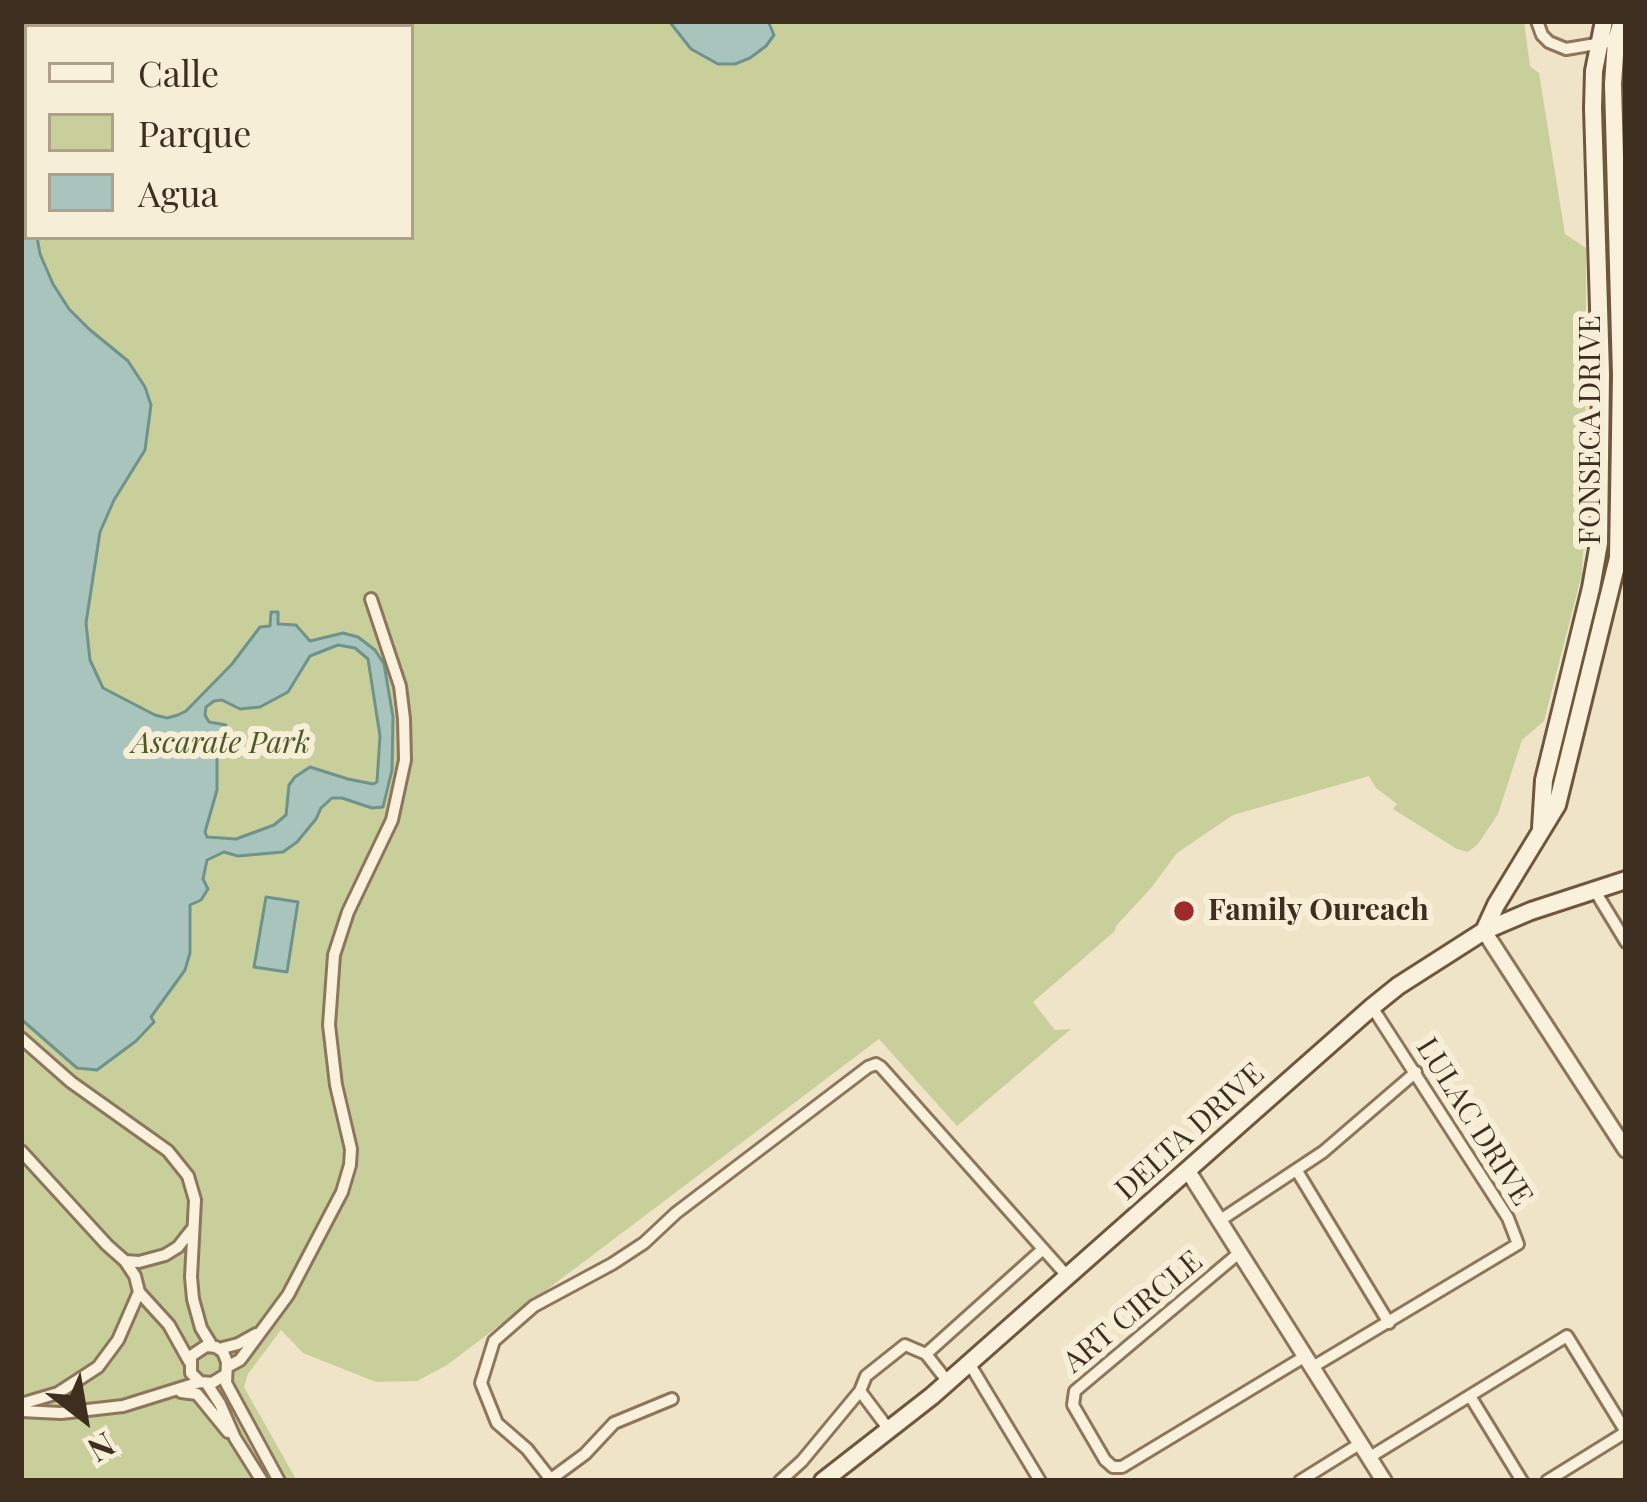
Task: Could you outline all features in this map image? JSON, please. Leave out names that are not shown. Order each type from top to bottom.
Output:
[{"type":"main road","name":"FONSECA DRIVE","points":[[1484,931],[1557,805],[1614,583],[1620,536],[1623,375],[1613,41],[1604,21]]},
{"type":"main road","name":"FONSECA DRIVE","points":[[1541,828],[1547,763],[1597,556],[1600,374],[1593,108],[1622,21]]},
{"type":"main road","points":[[1517,872],[1520,898],[1531,911]]},
{"type":"main road","name":"DELTA DRIVE","points":[[823,1481],[948,1382],[1372,1007],[1484,931],[1626,880]]},
{"type":"street","points":[[1538,21],[1542,35],[1566,49],[1613,41]]},
{"type":"street","points":[[1600,374],[1623,375]]},
{"type":"street","points":[[233,1399],[232,1383],[240,1360],[288,1295],[343,1192],[350,1165],[328,1025],[334,955],[348,911],[392,820],[405,760],[400,686],[371,599]]},
{"type":"street","points":[[1595,891],[1626,941]]},
{"type":"street","points":[[1484,931],[1626,1150]]},
{"type":"street","name":"LULAC DRIVE","points":[[1307,1363],[1388,1323],[1518,1244],[1508,1218],[1372,1007]]},
{"type":"street","points":[[21,1038],[71,1082],[180,1162],[194,1189],[191,1277],[196,1317],[226,1357],[233,1399],[279,1481]]},
{"type":"street","points":[[672,1399],[614,1424],[551,1480],[527,1449],[497,1423],[481,1383],[494,1341],[534,1306],[644,1243],[868,1066],[881,1066],[1068,1276]]},
{"type":"street","points":[[1219,1221],[1323,1153],[1416,1072]]},
{"type":"street","points":[[21,1151],[125,1261],[140,1292],[169,1325],[191,1373],[220,1404],[262,1481]]},
{"type":"street","points":[[1188,1171],[1384,1481]]},
{"type":"street","points":[[1297,1171],[1388,1323]]},
{"type":"street","points":[[125,1261],[165,1255],[195,1226]]},
{"type":"street","points":[[926,1354],[1043,1249]]},
{"type":"street","name":"ART CIRCLE","points":[[1239,1253],[1075,1390],[1073,1405],[1106,1460],[1113,1467],[1122,1467],[1307,1363]]},
{"type":"street","points":[[21,1408],[58,1393],[98,1367],[118,1340],[140,1292]]},
{"type":"street","points":[[189,1361],[195,1351],[238,1344],[259,1332]]},
{"type":"street","points":[[1300,1481],[1470,1396],[1567,1336],[1626,1432],[1547,1481]]},
{"type":"street","points":[[780,1481],[860,1391],[866,1376],[905,1346],[926,1354],[948,1382]]},
{"type":"street","points":[[21,1408],[37,1414],[123,1406],[217,1382],[240,1360]]},
{"type":"street","points":[[969,1363],[1040,1481]]},
{"type":"street","points":[[860,1391],[890,1431]]},
{"type":"street","points":[[166,1394],[197,1394],[235,1438]]},
{"type":"street","points":[[1470,1396],[1522,1481]]},
{"type":"green space","name":"Ascarate Park","points":[[21,21],[1524,21],[1530,66],[1539,73],[1565,234],[1586,248],[1582,574],[1544,721],[1522,740],[1498,814],[1478,844],[1468,852],[1457,849],[1393,809],[1397,804],[1369,776],[1233,815],[1177,853],[1115,931],[1033,1002],[1055,1030],[1071,1029],[957,1126],[879,1039],[447,1365],[417,1381],[376,1382],[303,1353],[281,1330],[248,1374],[244,1387],[297,1481],[21,1481]]},
{"type":"water","points":[[669,21],[768,21],[774,35],[750,58],[718,64],[691,49]]},
{"type":"water","points":[[21,172],[24,240],[38,240],[53,284],[69,309],[128,361],[151,405],[145,450],[100,532],[86,623],[90,660],[103,688],[155,715],[178,715],[232,664],[260,627],[270,626],[271,612],[278,612],[278,624],[296,625],[310,641],[343,633],[375,650],[384,664],[393,717],[392,770],[383,807],[332,798],[297,842],[283,852],[238,856],[224,852],[207,860],[203,879],[208,889],[190,905],[190,953],[185,970],[151,1017],[154,1022],[97,1070],[77,1068],[21,1019]],"holes":[[[338,645],[355,648],[368,659],[380,736],[377,782],[310,767],[289,785],[286,815],[274,825],[236,839],[207,837],[217,790],[217,754],[226,753],[226,725],[209,722],[206,707],[222,700],[240,709],[260,707],[288,692],[310,656]]]},
{"type":"water","points":[[266,897],[298,902],[287,972],[254,967]]},
{"type":"place","name":"Family Oureach","points":[[1184,911]]}]
